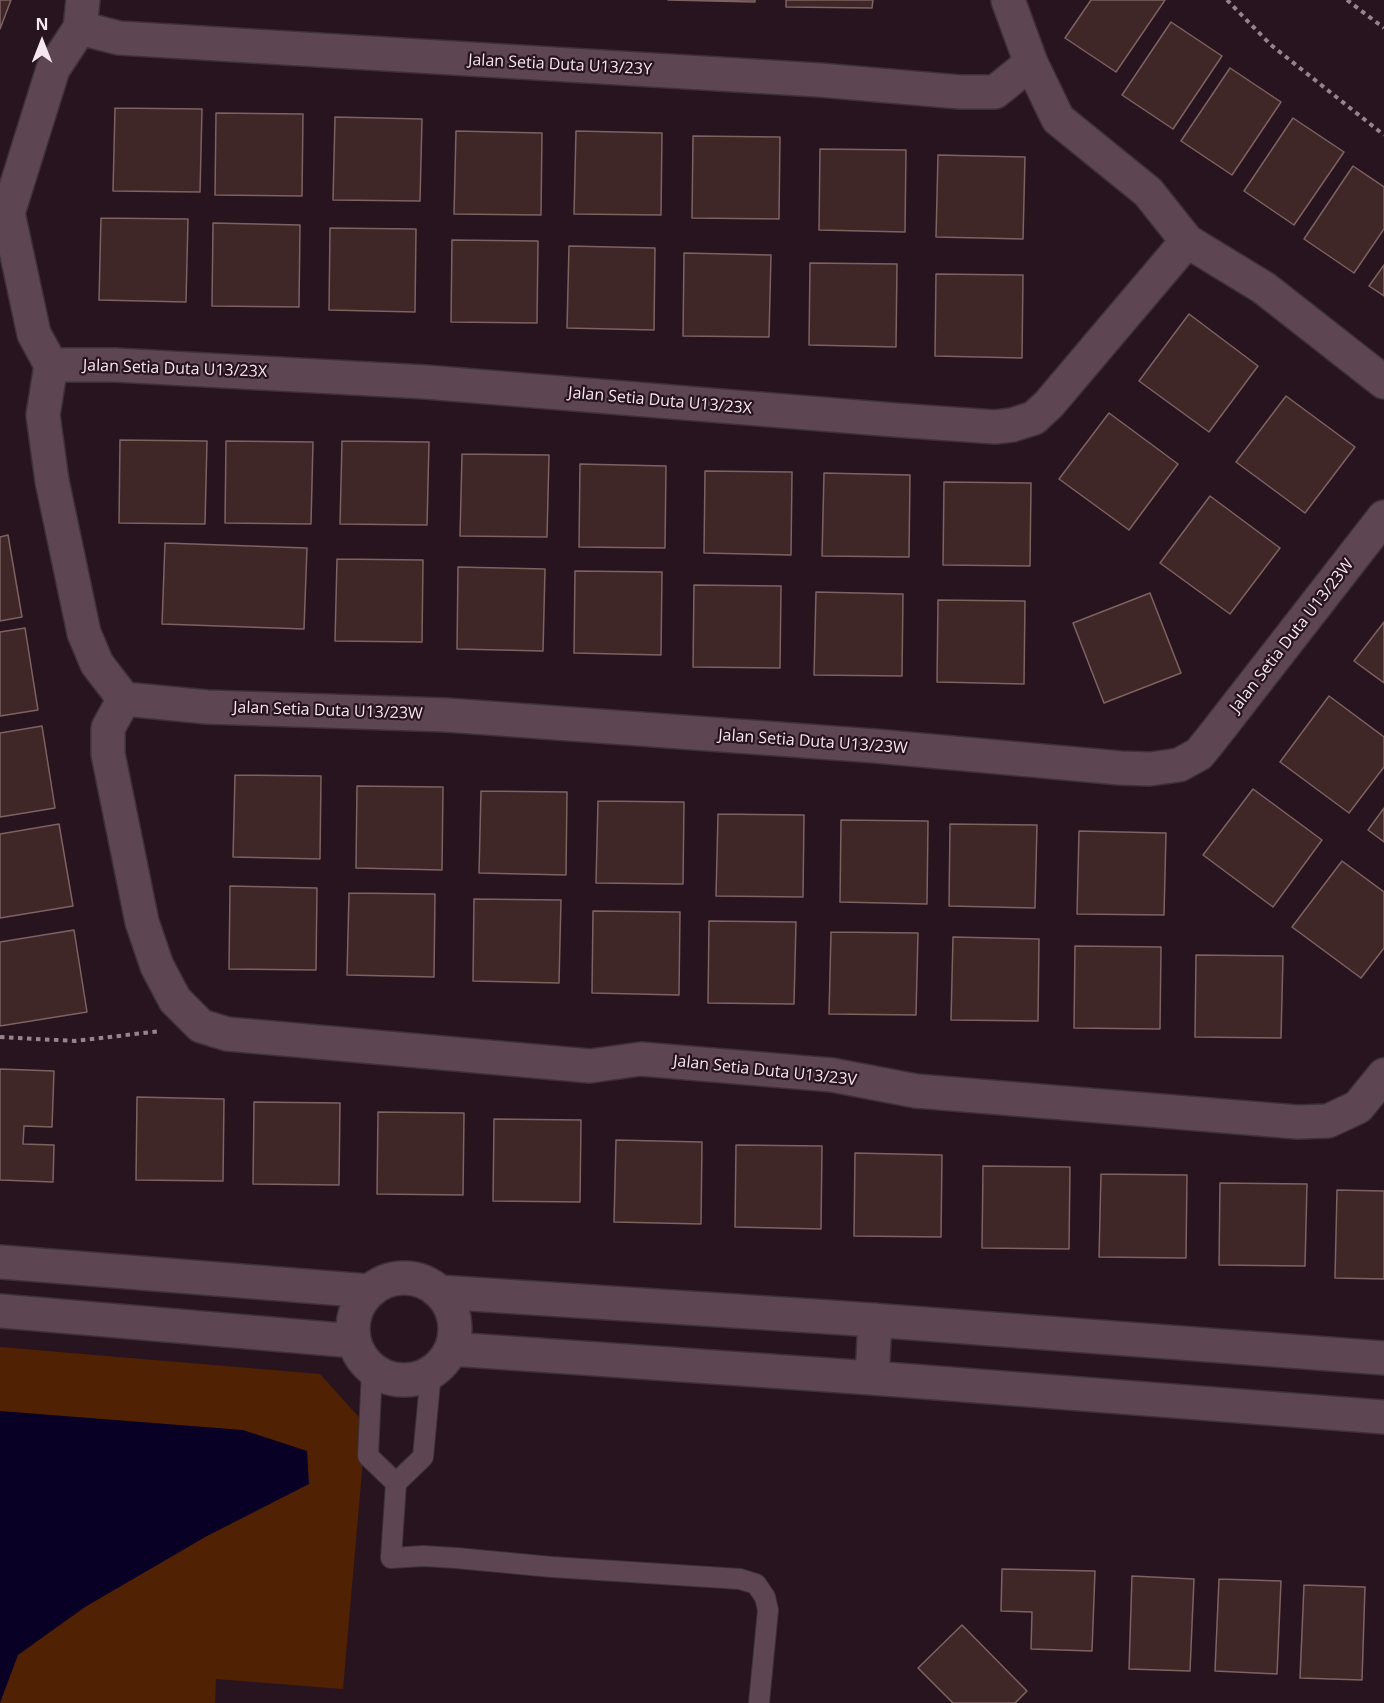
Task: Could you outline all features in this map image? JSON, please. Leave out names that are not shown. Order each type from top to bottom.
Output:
[{"type":"street","points":[[1008,0],[1031,63],[1058,119],[1148,192],[1187,241],[1264,288],[1384,382]]},
{"type":"street","points":[[81,14],[53,69],[8,213],[34,334],[51,365],[43,415],[44,426],[52,481],[84,633],[97,664],[124,699],[108,728],[108,754],[142,922],[156,966],[175,1000],[201,1026]]},
{"type":"street","name":"Jalan Setia Duta U13/23Y","points":[[81,14],[119,38],[819,80],[960,92],[995,92],[1031,63]]},
{"type":"street","name":"Jalan Setia Duta U13/23X","points":[[51,365],[115,365],[425,382],[995,427],[1012,425],[1034,418],[1049,404],[1187,241]]},
{"type":"street","name":"Jalan Setia Duta U13/23W","points":[[124,699],[207,707],[470,717],[875,746],[1120,768],[1150,769],[1179,765],[1199,754],[1384,517]]},
{"type":"street","name":"Jalan Setia Duta U13/23V","points":[[201,1026],[227,1034],[590,1066],[641,1059],[832,1075],[916,1091],[1297,1122],[1328,1121],[1358,1107],[1384,1075]]},
{"type":"street","points":[[0,1262],[369,1292]]},
{"type":"street","points":[[396,1279],[411,1279],[427,1283],[439,1292],[449,1304],[454,1319],[454,1334],[441,1360],[417,1378],[402,1380],[386,1377],[372,1369],[361,1356],[354,1341],[353,1327],[360,1302],[369,1292],[381,1283],[396,1279]]},
{"type":"street","points":[[439,1292],[875,1320],[1384,1358]]},
{"type":"street","points":[[0,1311],[354,1341]]},
{"type":"street","points":[[872,1378],[875,1320]]},
{"type":"street","points":[[441,1360],[872,1378],[1384,1417]]},
{"type":"lane","points":[[441,1360],[423,1457],[396,1483],[391,1558],[423,1556],[456,1558],[552,1567],[740,1579],[756,1584],[765,1597],[768,1610],[759,1703]]},
{"type":"lane","points":[[372,1369],[368,1456],[396,1483]]},
{"type":"path","points":[[1227,0],[1270,45],[1384,135]]},
{"type":"path","points":[[1347,0],[1384,28]]},
{"type":"path","points":[[0,1037],[75,1041],[201,1026]]},
{"type":"shaded area","points":[[0,1347],[320,1374],[366,1425],[343,1689],[216,1679],[215,1703],[0,1703]]},
{"type":"shaded area","points":[[0,1411],[243,1430],[307,1451],[309,1484],[207,1536],[85,1607],[18,1655],[0,1703]]},
{"type":"building","points":[[0,0],[11,0],[0,29]]},
{"type":"building","points":[[668,0],[755,0],[755,2]]},
{"type":"building","points":[[786,0],[873,0],[872,8],[786,7]]},
{"type":"building","points":[[1091,0],[1165,0],[1116,72],[1065,38]]},
{"type":"building","points":[[1171,22],[1222,56],[1173,129],[1122,95]]},
{"type":"building","points":[[1230,68],[1281,102],[1232,175],[1181,141]]},
{"type":"building","points":[[115,108],[202,109],[200,192],[113,191]]},
{"type":"building","points":[[216,113],[303,114],[302,196],[215,195]]},
{"type":"building","points":[[335,117],[422,119],[420,201],[333,200]]},
{"type":"building","points":[[1293,118],[1344,152],[1294,225],[1244,191]]},
{"type":"building","points":[[456,131],[542,133],[541,215],[454,214]]},
{"type":"building","points":[[576,131],[662,133],[661,215],[574,214]]},
{"type":"building","points":[[693,136],[780,137],[779,219],[692,218]]},
{"type":"building","points":[[820,149],[906,150],[905,232],[819,230]]},
{"type":"building","points":[[938,155],[1025,157],[1023,239],[936,237]]},
{"type":"building","points":[[1353,166],[1384,187],[1384,229],[1354,273],[1304,239]]},
{"type":"building","points":[[101,218],[188,219],[186,302],[99,300]]},
{"type":"building","points":[[213,223],[300,225],[299,307],[212,306]]},
{"type":"building","points":[[330,228],[416,229],[415,312],[329,310]]},
{"type":"building","points":[[452,240],[538,241],[537,323],[451,322]]},
{"type":"building","points":[[569,246],[655,248],[654,330],[567,328]]},
{"type":"building","points":[[684,253],[771,255],[769,337],[683,336]]},
{"type":"building","points":[[810,263],[897,264],[896,347],[809,345]]},
{"type":"building","points":[[1384,265],[1384,296],[1369,286]]},
{"type":"building","points":[[936,274],[1023,275],[1022,358],[935,356]]},
{"type":"building","points":[[1189,314],[1258,366],[1209,432],[1139,381]]},
{"type":"building","points":[[1286,396],[1355,447],[1305,513],[1236,462]]},
{"type":"building","points":[[1109,413],[1178,464],[1129,530],[1059,479]]},
{"type":"building","points":[[120,440],[207,441],[205,524],[119,523]]},
{"type":"building","points":[[226,441],[313,442],[311,524],[225,523]]},
{"type":"building","points":[[342,441],[429,442],[427,525],[340,524]]},
{"type":"building","points":[[462,454],[549,455],[547,537],[460,536]]},
{"type":"building","points":[[580,464],[666,466],[665,548],[579,547]]},
{"type":"building","points":[[705,471],[792,472],[791,555],[704,553]]},
{"type":"building","points":[[824,473],[910,475],[909,557],[822,556]]},
{"type":"building","points":[[944,482],[1031,483],[1030,566],[943,565]]},
{"type":"building","points":[[1210,496],[1280,548],[1230,614],[1160,563]]},
{"type":"building","points":[[8,535],[22,617],[0,621],[0,537]]},
{"type":"building","points":[[165,543],[307,548],[304,629],[162,624]]},
{"type":"building","points":[[337,559],[423,560],[422,642],[335,641]]},
{"type":"building","points":[[458,567],[545,569],[543,651],[457,649]]},
{"type":"building","points":[[575,571],[662,572],[661,655],[574,653]]},
{"type":"building","points":[[694,585],[781,586],[780,668],[693,667]]},
{"type":"building","points":[[816,592],[903,594],[902,676],[814,675]]},
{"type":"building","points":[[1150,593],[1181,673],[1104,703],[1073,623]]},
{"type":"building","points":[[938,600],[1025,601],[1024,684],[937,682]]},
{"type":"building","points":[[1384,622],[1384,683],[1354,661]]},
{"type":"building","points":[[25,628],[38,710],[0,716],[0,632]]},
{"type":"building","points":[[1329,696],[1384,737],[1384,767],[1349,813],[1280,762]]},
{"type":"building","points":[[42,726],[55,808],[0,817],[0,733]]},
{"type":"building","points":[[235,775],[321,776],[320,859],[233,857]]},
{"type":"building","points":[[357,786],[443,787],[442,870],[356,868]]},
{"type":"building","points":[[1253,789],[1322,840],[1273,907],[1203,855]]},
{"type":"building","points":[[481,791],[567,792],[566,875],[479,873]]},
{"type":"building","points":[[598,801],[684,802],[683,884],[596,883]]},
{"type":"building","points":[[1384,808],[1384,842],[1368,830]]},
{"type":"building","points":[[718,814],[804,815],[803,897],[716,896]]},
{"type":"building","points":[[841,820],[928,821],[927,904],[840,902]]},
{"type":"building","points":[[59,824],[73,906],[0,918],[0,834]]},
{"type":"building","points":[[950,824],[1037,825],[1035,908],[949,906]]},
{"type":"building","points":[[1079,831],[1166,833],[1164,915],[1077,914]]},
{"type":"building","points":[[1342,861],[1384,892],[1384,948],[1361,978],[1292,927]]},
{"type":"building","points":[[230,886],[317,888],[316,970],[229,969]]},
{"type":"building","points":[[349,893],[435,894],[434,977],[347,975]]},
{"type":"building","points":[[474,899],[561,900],[559,983],[473,981]]},
{"type":"building","points":[[593,911],[680,912],[679,995],[592,993]]},
{"type":"building","points":[[709,921],[796,922],[794,1004],[708,1003]]},
{"type":"building","points":[[74,930],[87,1012],[0,1026],[0,942]]},
{"type":"building","points":[[831,932],[918,933],[916,1015],[829,1014]]},
{"type":"building","points":[[953,937],[1039,939],[1038,1021],[951,1020]]},
{"type":"building","points":[[1075,946],[1161,947],[1160,1029],[1074,1028]]},
{"type":"building","points":[[1196,955],[1283,956],[1281,1038],[1195,1037]]},
{"type":"building","points":[[0,1069],[54,1071],[52,1127],[24,1126],[23,1144],[54,1145],[53,1182],[0,1180]]},
{"type":"building","points":[[137,1097],[224,1099],[223,1181],[136,1180]]},
{"type":"building","points":[[254,1102],[340,1103],[339,1185],[253,1184]]},
{"type":"building","points":[[378,1112],[464,1113],[463,1195],[377,1194]]},
{"type":"building","points":[[494,1119],[581,1120],[580,1202],[493,1201]]},
{"type":"building","points":[[616,1140],[702,1142],[701,1224],[614,1222]]},
{"type":"building","points":[[736,1145],[822,1146],[821,1229],[735,1227]]},
{"type":"building","points":[[855,1153],[942,1155],[941,1237],[854,1236]]},
{"type":"building","points":[[983,1166],[1070,1167],[1069,1249],[982,1248]]},
{"type":"building","points":[[1101,1174],[1187,1175],[1186,1258],[1099,1257]]},
{"type":"building","points":[[1220,1183],[1307,1184],[1305,1266],[1219,1265]]},
{"type":"building","points":[[1337,1190],[1384,1191],[1384,1279],[1335,1278]]},
{"type":"building","points":[[1002,1569],[1095,1571],[1092,1651],[1031,1649],[1032,1612],[1001,1611]]},
{"type":"building","points":[[1132,1576],[1194,1579],[1190,1671],[1129,1669]]},
{"type":"building","points":[[1219,1579],[1281,1581],[1277,1674],[1215,1671]]},
{"type":"building","points":[[1304,1585],[1365,1587],[1362,1680],[1300,1678]]},
{"type":"building","points":[[962,1625],[1027,1691],[1015,1703],[953,1703],[918,1668]]}]
